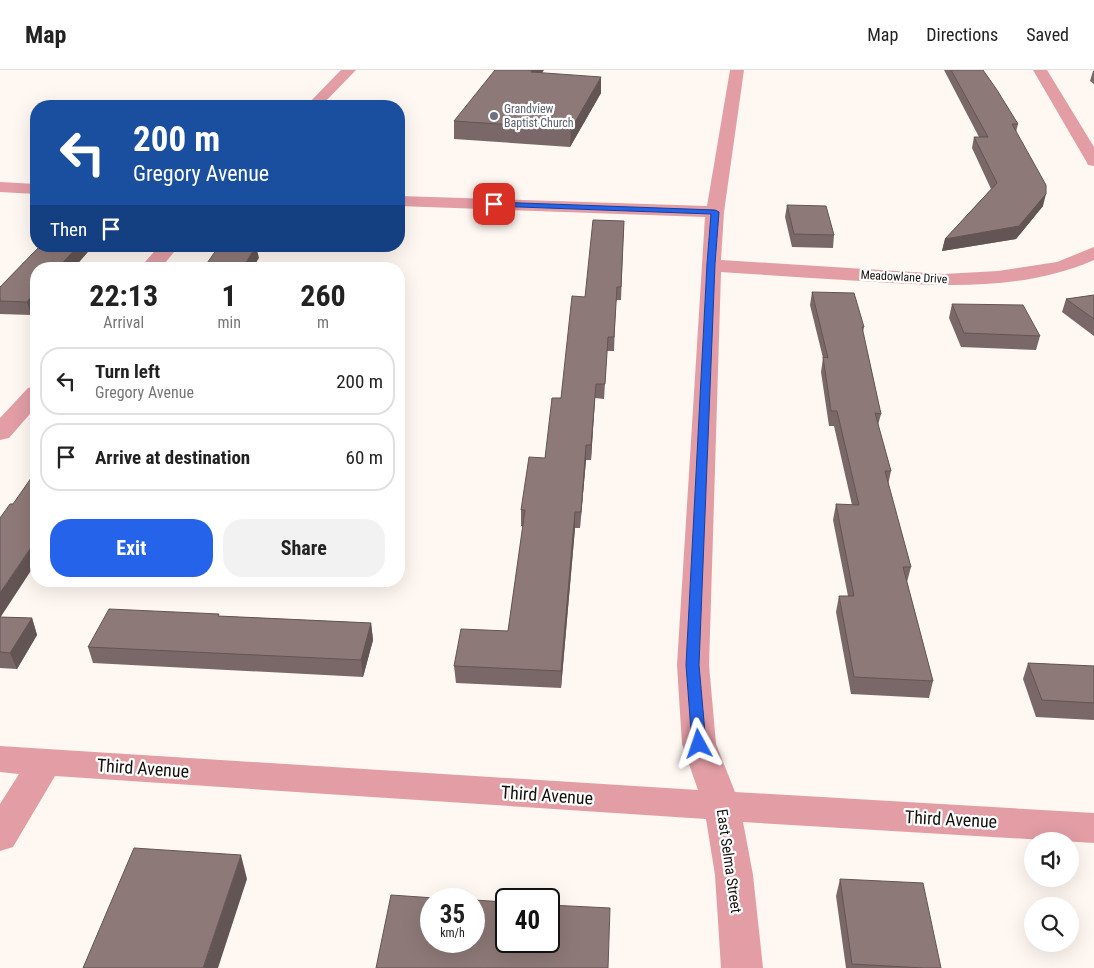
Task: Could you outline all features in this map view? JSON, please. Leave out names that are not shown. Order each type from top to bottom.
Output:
[{"type":"street","points":[[320,100],[349,70]]},
{"type":"street","name":"East Selma Street","points":[[737,70],[715,212],[711,264],[692,665],[699,744],[722,806],[734,875],[742,968]]},
{"type":"street","points":[[1040,70],[1094,161]]},
{"type":"street","points":[[0,188],[30,189]]},
{"type":"street","points":[[405,201],[715,212]]},
{"type":"street","points":[[155,262],[165,252]]},
{"type":"street","name":"Meadowlane Drive","points":[[711,264],[944,280],[998,278],[1062,267],[1094,253]]},
{"type":"street","points":[[0,433],[30,400]]},
{"type":"street","name":"Third Avenue","points":[[0,759],[1094,828]]},
{"type":"street","points":[[0,836],[45,762]]},
{"type":"building","points":[[495,70],[532,70],[531,72],[601,77],[571,129],[454,121]]},
{"type":"building","points":[[951,70],[983,70],[1018,124],[1012,124],[1046,185],[1046,194],[1019,226],[945,239],[997,183],[974,137],[988,137]]},
{"type":"building","points":[[787,205],[826,206],[834,235],[794,234]]},
{"type":"building","points":[[593,220],[624,221],[621,287],[617,287],[614,337],[608,337],[605,384],[596,384],[591,445],[586,445],[581,512],[575,512],[561,671],[454,666],[461,629],[508,631],[525,510],[521,510],[529,457],[545,458],[552,398],[561,398],[572,296],[585,297]]},
{"type":"building","points":[[34,252],[73,252],[63,262],[30,262],[30,298],[27,302],[0,301],[0,287]]},
{"type":"building","points":[[215,252],[252,252],[246,262],[208,262]]},
{"type":"building","points":[[812,292],[854,293],[864,327],[862,327],[881,414],[875,413],[891,471],[885,471],[911,567],[903,567],[933,681],[854,677],[839,596],[854,596],[836,504],[859,505],[837,411],[831,411],[823,357],[828,358]]},
{"type":"building","points":[[1094,295],[1094,319],[1066,299]]},
{"type":"building","points":[[952,304],[1023,305],[1040,336],[964,333]]},
{"type":"building","points":[[30,480],[30,549],[0,593],[0,518],[10,504],[13,504]]},
{"type":"building","points":[[109,609],[371,623],[361,660],[88,647]]},
{"type":"building","points":[[0,617],[32,618],[10,653],[0,652]]},
{"type":"building","points":[[1028,663],[1094,666],[1094,703],[1042,700]]},
{"type":"building","points":[[134,848],[241,855],[203,968],[83,968]]},
{"type":"building","points":[[840,879],[923,883],[941,968],[852,964]]},
{"type":"building","points":[[391,895],[420,897],[420,953],[485,953],[485,901],[495,901],[495,953],[560,953],[560,906],[610,908],[608,968],[376,968]]},
{"type":"place","name":"Grandview Baptist Church","points":[[494,116]]},
{"type":"route","points":[[494,204],[715,212],[692,665],[699,744]]}]
